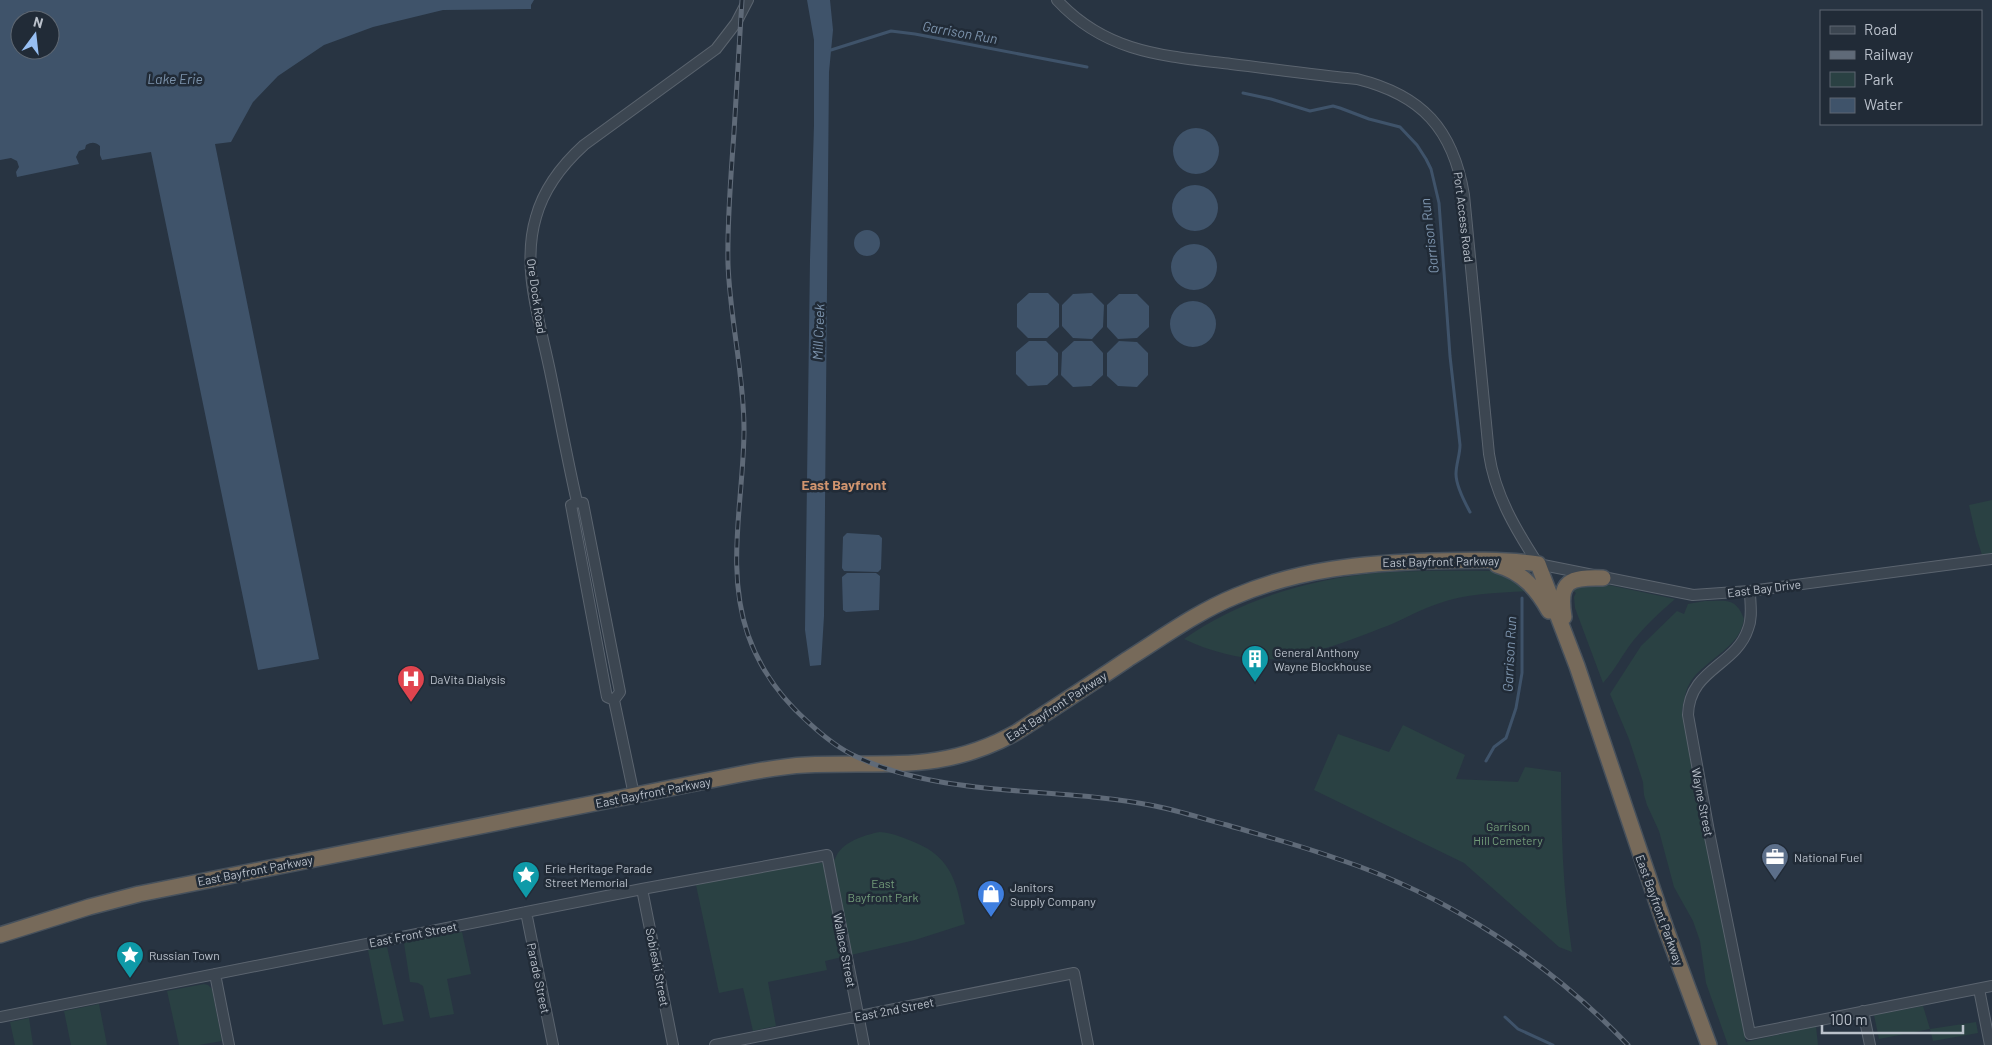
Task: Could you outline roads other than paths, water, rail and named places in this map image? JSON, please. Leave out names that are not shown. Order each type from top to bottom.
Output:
[{"type":"highway","name":"East Bayfront Parkway","points":[[0,935],[89,907],[139,894],[740,774],[785,767],[904,764],[938,761],[961,756],[998,743],[1185,622],[1234,596],[1260,586],[1290,576],[1350,565],[1383,562],[1479,560],[1538,564],[1568,643],[1664,922],[1709,1045]]},
{"type":"highway","points":[[1479,560],[1505,567],[1524,578],[1545,603],[1568,643]]},
{"type":"highway","points":[[1568,643],[1562,600],[1566,587],[1578,578],[1604,578]]},
{"type":"street","name":"Ore Dock Road","points":[[634,795],[614,700],[607,696],[595,636],[571,505],[577,502],[534,291],[530,252],[540,206],[553,180],[568,160],[584,145],[716,49],[736,23],[748,0]]},
{"type":"street","name":"Port Access Road","points":[[1057,0],[1092,29],[1132,49],[1160,55],[1364,81],[1406,97],[1439,128],[1452,149],[1461,181],[1489,454],[1493,476],[1511,518],[1538,564]]},
{"type":"street","name":"East Bay Drive","points":[[1538,564],[1693,595],[1750,591],[1992,559]]},
{"type":"street","name":"Wayne Street","points":[[1750,591],[1750,622],[1745,637],[1734,651],[1696,685],[1690,698],[1688,710],[1691,740],[1750,1034],[1863,1011]]},
{"type":"street","name":"East Front Street","points":[[0,1017],[642,888],[827,856]]},
{"type":"street","name":"Wallace Street","points":[[827,856],[864,1045]]},
{"type":"street","name":"Sobieski Street","points":[[642,888],[673,1045]]},
{"type":"street","name":"Parade Street","points":[[526,912],[553,1045]]},
{"type":"street","name":"East 2nd Street","points":[[715,1045],[1074,973],[1088,1045]]},
{"type":"street","points":[[214,974],[229,1045]]},
{"type":"street","points":[[1870,1045],[1863,1011],[1992,986]]},
{"type":"street","points":[[1979,989],[1990,1045]]},
{"type":"water","name":"Lake Erie","points":[[0,0],[534,0],[531,9],[443,10],[373,27],[324,45],[278,76],[253,102],[231,142],[215,144],[319,659],[258,670],[151,152],[102,160],[100,146],[92,143],[79,151],[76,157],[79,164],[17,177],[16,172],[19,167],[17,161],[11,158],[0,160]]},
{"type":"water","name":"Mill Creek","points":[[807,0],[830,0],[833,30],[829,72],[824,616],[821,665],[810,666],[805,630],[814,40]]},
{"type":"water","points":[[1201,128],[1213,134],[1218,142],[1218,160],[1213,168],[1205,173],[1191,174],[1179,168],[1174,160],[1173,146],[1179,134],[1187,129]]},
{"type":"water","points":[[1190,185],[1200,185],[1214,195],[1218,208],[1214,221],[1208,227],[1200,231],[1190,231],[1176,221],[1172,213],[1172,203],[1182,189]]},
{"type":"water","points":[[867,230],[876,234],[880,243],[876,252],[867,256],[858,252],[854,243],[858,234]]},
{"type":"water","points":[[1199,244],[1211,250],[1216,258],[1216,276],[1211,284],[1203,289],[1189,290],[1177,284],[1172,276],[1171,262],[1177,250],[1185,245]]},
{"type":"water","points":[[1029,293],[1048,293],[1059,304],[1059,327],[1047,338],[1028,338],[1017,327],[1017,304]]},
{"type":"water","points":[[1092,293],[1104,305],[1103,327],[1092,339],[1073,338],[1062,326],[1062,305],[1073,294]]},
{"type":"water","points":[[1119,294],[1137,294],[1149,306],[1149,327],[1137,338],[1118,339],[1107,327],[1107,305]]},
{"type":"water","points":[[1198,301],[1210,307],[1215,315],[1215,333],[1210,341],[1202,346],[1188,347],[1176,341],[1171,333],[1170,319],[1176,307],[1184,302]]},
{"type":"water","points":[[1029,341],[1046,341],[1058,353],[1058,375],[1047,385],[1028,386],[1016,374],[1016,352]]},
{"type":"water","points":[[1074,341],[1092,341],[1103,353],[1103,375],[1091,386],[1073,387],[1061,375],[1062,352]]},
{"type":"water","points":[[1119,341],[1137,342],[1148,353],[1148,375],[1137,387],[1118,386],[1107,376],[1107,353]]},
{"type":"water","points":[[847,533],[879,535],[882,538],[881,569],[878,572],[844,571],[842,568],[843,537]]},
{"type":"water","points":[[847,573],[876,573],[880,576],[879,610],[846,612],[843,610],[842,577]]},
{"type":"waterway","name":"Garrison Run","points":[[831,50],[891,31],[1087,67]]},
{"type":"waterway","name":"Garrison Run","points":[[1243,93],[1310,111],[1333,106],[1369,119],[1400,127],[1417,145],[1426,159],[1431,169],[1439,203],[1450,356],[1460,445],[1456,479],[1470,512]]},
{"type":"waterway","name":"Garrison Run","points":[[1486,761],[1494,747],[1506,738],[1516,708],[1522,673],[1522,598]]},
{"type":"waterway","name":"Garrison Run","points":[[1505,1017],[1518,1029],[1553,1045]]},
{"type":"railway","points":[[742,0],[728,248],[729,285],[742,388],[744,429],[737,532],[738,584],[741,610],[753,648],[765,671],[780,693],[813,727],[836,745],[855,756],[890,770],[926,779],[964,785],[1118,800],[1155,806],[1297,845],[1379,874],[1457,912],[1494,934],[1565,986],[1628,1045]]},
{"type":"place","name":"General Anthony Wayne Blockhouse","points":[[1255,683]]},
{"type":"place","name":"DaVita Dialysis","points":[[411,703]]},
{"type":"place","name":"National Fuel","points":[[1775,881]]},
{"type":"place","name":"Erie Heritage Parade Street Memorial","points":[[526,899]]},
{"type":"place","name":"Janitors Supply Company","points":[[991,918]]},
{"type":"place","name":"Russian Town","points":[[130,979]]},
{"type":"district","name":"East Bayfront","points":[[844,484]]},
{"type":"park label","name":"Garrison Hill Cemetery","points":[[1508,833]]},
{"type":"park label","name":"East Bayfront Park","points":[[883,890]]}]
